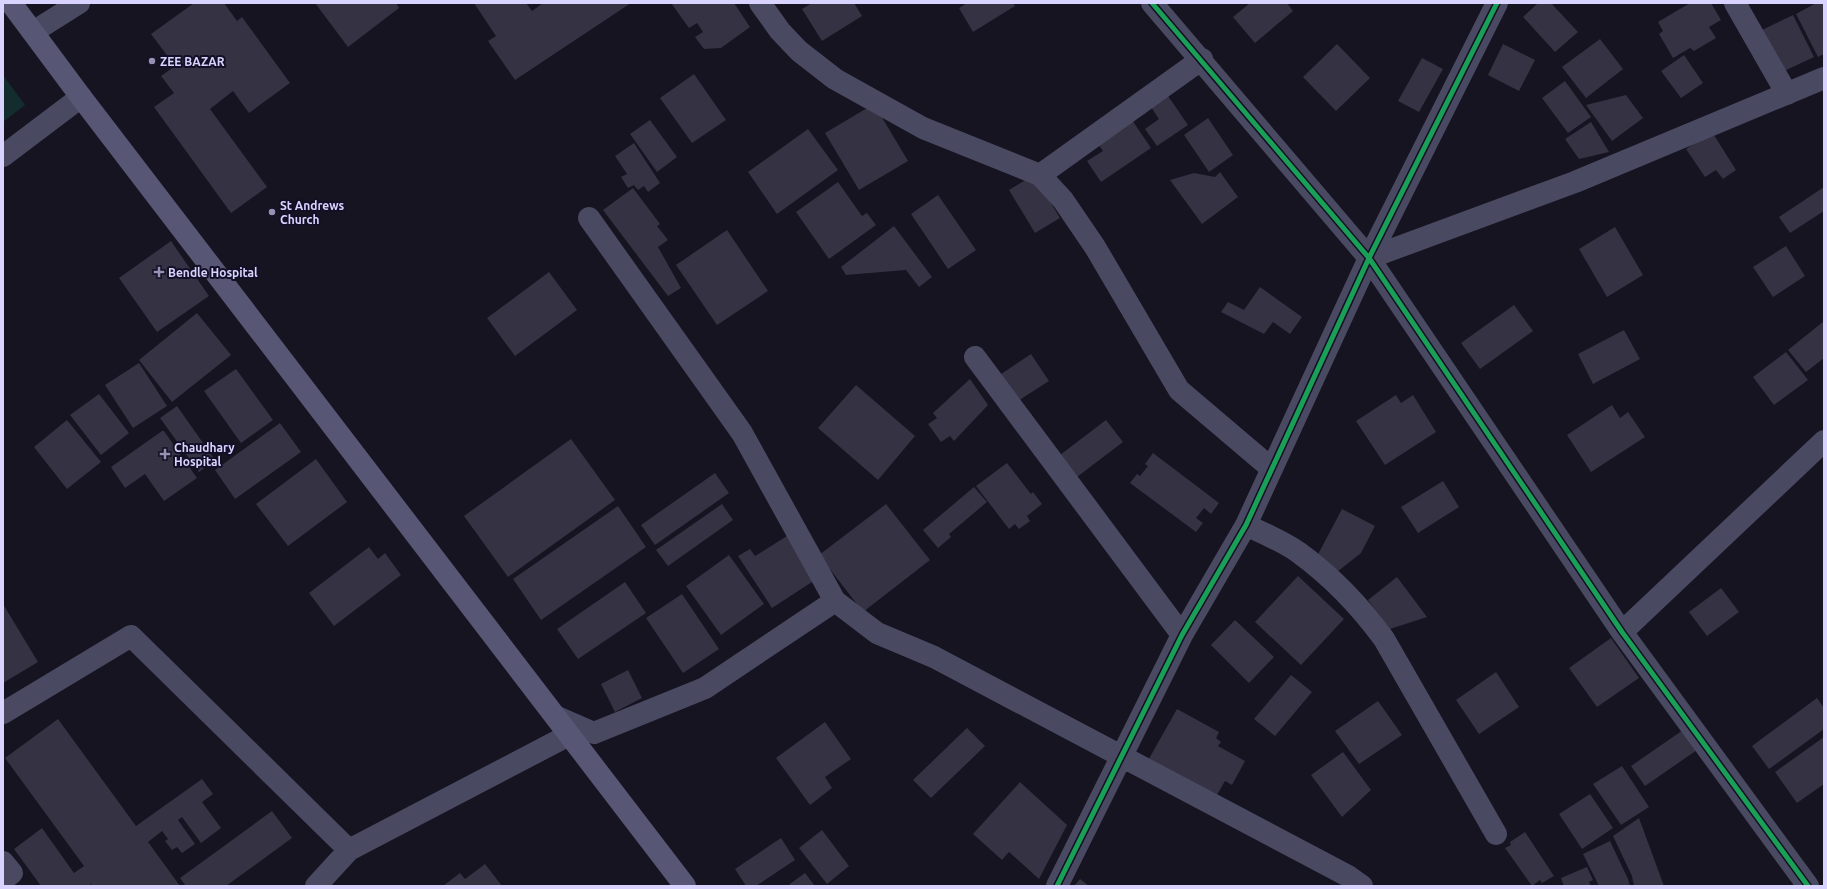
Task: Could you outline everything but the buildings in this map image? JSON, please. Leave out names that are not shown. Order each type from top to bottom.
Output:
[{"type":"main road","points":[[11,3],[81,97],[684,886]]},
{"type":"street","points":[[33,32],[79,3]]},
{"type":"street","points":[[760,3],[780,31],[799,51],[835,79],[923,128],[1040,175],[1062,200],[1095,247],[1179,390],[1272,469]]},
{"type":"street","points":[[1152,3],[1202,59],[1369,258],[1622,632],[1808,886]]},
{"type":"street","points":[[1057,886],[1182,635],[1246,525],[1369,258],[1497,3]]},
{"type":"street","points":[[1735,3],[1787,94]]},
{"type":"street","points":[[1040,175],[1202,59]]},
{"type":"street","points":[[1369,258],[1575,182],[1824,78]]},
{"type":"street","points":[[3,156],[81,97]]},
{"type":"street","points":[[589,218],[742,433],[835,601],[877,633],[934,658],[1122,756],[1348,876],[1362,886]]},
{"type":"street","points":[[975,357],[1182,635]]},
{"type":"street","points":[[1622,632],[1824,441]]},
{"type":"street","points":[[1246,525],[1296,551],[1330,577],[1367,616],[1384,639],[1496,834]]},
{"type":"street","points":[[555,716],[594,733],[705,688],[835,601]]},
{"type":"street","points":[[3,713],[132,636],[349,850]]},
{"type":"street","points":[[316,886],[349,850],[569,735]]},
{"type":"green space","points":[[3,75],[25,105],[3,122]]},
{"type":"cycle path","points":[[1152,3],[1369,258],[1622,632],[1808,886]]},
{"type":"cycle path","points":[[1057,886],[1182,635],[1246,525],[1369,258],[1497,3]]},
{"type":"place","name":"ZEE BAZAR","points":[[152,61]]},
{"type":"place","name":"St Andrews Church","points":[[272,212]]},
{"type":"place","name":"Bendle Hospital","points":[[159,272]]},
{"type":"place","name":"Chaudhary Hospital","points":[[165,454]]}]
